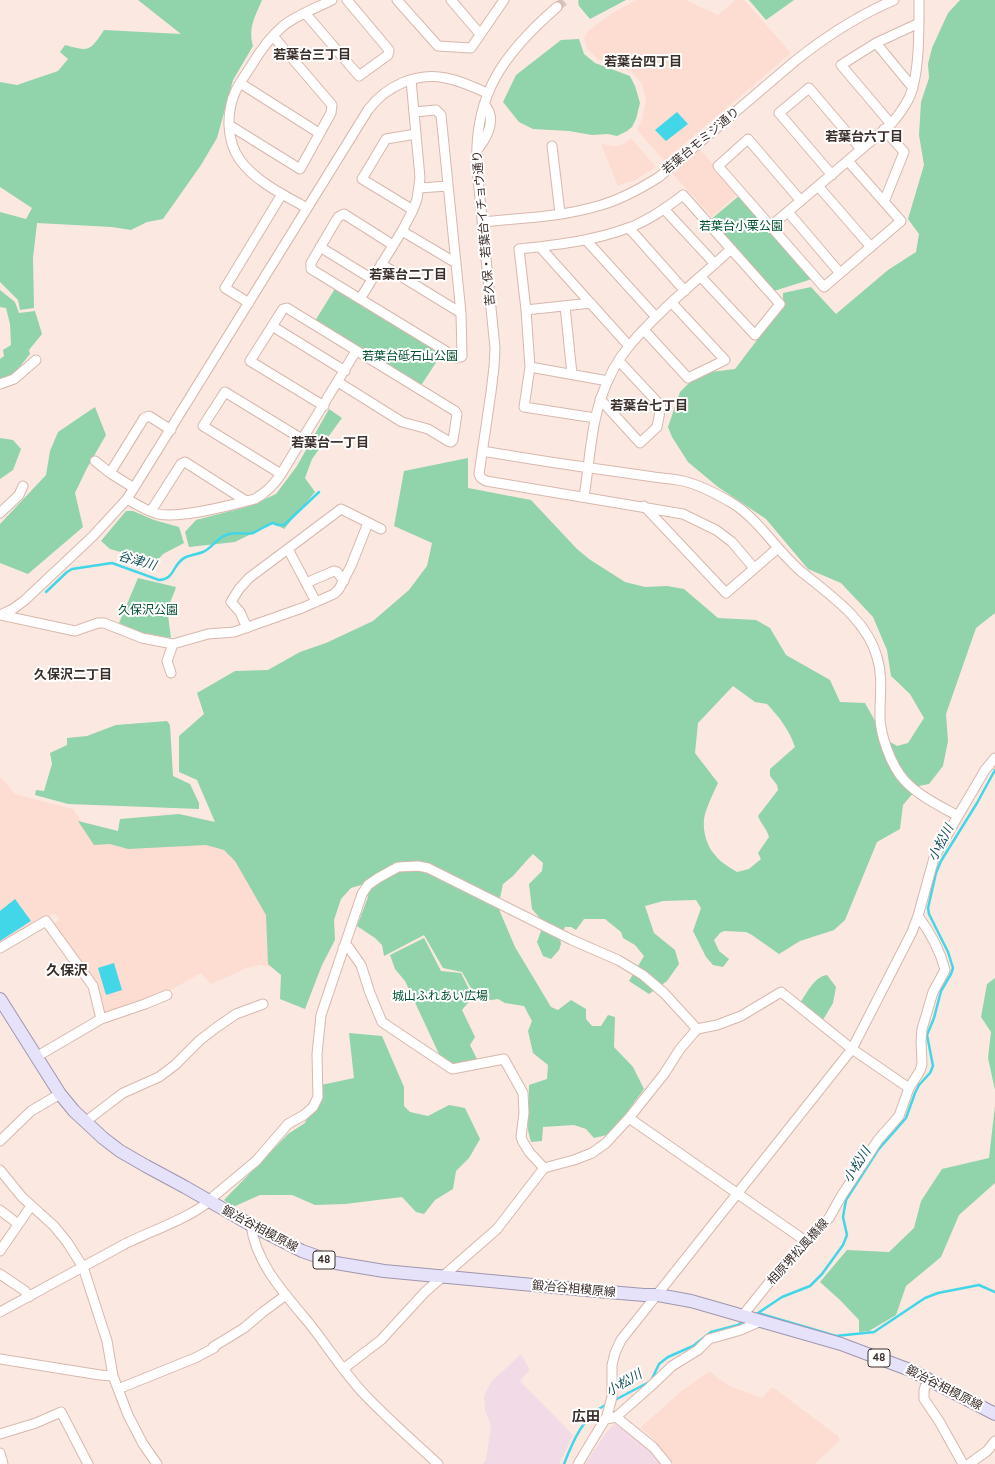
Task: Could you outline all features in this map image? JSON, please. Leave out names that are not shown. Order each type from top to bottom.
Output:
[{"type":"main road","name":"鍛冶谷相模原線","points":[[0,999],[60,1094],[85,1122],[103,1138],[120,1151],[209,1202],[302,1251],[336,1264],[384,1272],[613,1293],[658,1295],[691,1301],[841,1344],[903,1367],[995,1414]]},
{"type":"street","points":[[307,208],[282,194],[257,177],[241,160],[235,151],[231,139],[229,125],[232,100],[262,48],[272,36],[285,25],[305,13],[332,0]]},
{"type":"street","points":[[305,13],[359,76],[389,53],[389,50],[347,0]]},
{"type":"street","points":[[397,0],[440,47],[471,48],[504,0]]},
{"type":"street","points":[[451,0],[480,34]]},
{"type":"street","name":"若葉台モミジ通り","points":[[482,222],[574,212],[620,199],[640,189],[659,177],[806,52],[839,29],[894,0]]},
{"type":"street","points":[[771,226],[887,127],[904,106],[913,88],[916,75],[919,0]]},
{"type":"street","points":[[0,615],[13,609],[25,600],[93,536],[127,499],[373,104],[387,91],[411,80],[429,77],[446,78],[487,93],[498,72],[517,45],[532,29],[557,7]]},
{"type":"street","points":[[884,202],[904,152],[841,65],[876,43],[919,23]]},
{"type":"street","points":[[229,125],[300,169],[331,113],[332,106],[272,36]]},
{"type":"street","points":[[876,43],[913,88]]},
{"type":"street","points":[[360,298],[402,231],[413,210],[419,188],[420,169],[411,80]]},
{"type":"street","points":[[240,84],[319,133]]},
{"type":"street","points":[[832,175],[779,113],[809,88],[861,150]]},
{"type":"street","name":"苦久保・若葉台イチョウ通り","points":[[487,93],[484,104],[490,114],[490,124],[486,137],[477,150],[477,169],[495,348],[493,374],[479,474],[483,480],[644,506],[683,514],[716,530],[732,542],[754,568]]},
{"type":"street","points":[[393,245],[344,214],[338,217],[320,247],[311,263],[311,269],[458,358],[462,356],[461,313],[441,114],[436,110],[414,112]]},
{"type":"street","points":[[413,210],[362,179],[386,139],[416,134]]},
{"type":"street","points":[[801,201],[748,139],[718,166],[824,288],[901,221],[848,161]]},
{"type":"street","points":[[552,146],[560,214]]},
{"type":"street","points":[[419,188],[448,186]]},
{"type":"street","points":[[818,186],[871,247]]},
{"type":"street","points":[[249,303],[225,288],[282,194]]},
{"type":"street","points":[[595,418],[524,407],[530,367],[526,310],[519,249],[586,240],[629,228],[664,209],[683,195],[780,304],[755,334],[701,277]]},
{"type":"street","points":[[664,209],[715,264]]},
{"type":"street","points":[[788,212],[840,273]]},
{"type":"street","points":[[629,228],[685,291]]},
{"type":"street","points":[[402,231],[456,263]]},
{"type":"street","points":[[586,240],[656,317]]},
{"type":"street","points":[[320,247],[372,279]]},
{"type":"street","points":[[540,247],[629,346]]},
{"type":"street","points":[[584,497],[595,418],[600,399],[608,380],[619,361],[629,346],[656,317],[731,249]]},
{"type":"street","points":[[381,264],[461,313]]},
{"type":"street","points":[[526,310],[591,303]]},
{"type":"street","points":[[644,330],[688,378],[725,360],[672,303]]},
{"type":"street","points":[[565,306],[572,374]]},
{"type":"street","points":[[324,406],[250,361],[283,308],[287,308],[455,411],[457,417],[453,440],[451,442],[448,441],[428,429],[402,422],[338,382]]},
{"type":"street","points":[[272,326],[345,370]]},
{"type":"street","points":[[127,499],[151,511],[166,515],[181,515],[255,499],[265,494],[281,474],[324,406],[356,351]]},
{"type":"street","points":[[0,384],[14,379],[36,360]]},
{"type":"street","points":[[600,399],[640,443],[657,427],[660,406],[619,361]]},
{"type":"street","points":[[530,367],[608,380]]},
{"type":"street","points":[[281,474],[203,426],[225,392],[302,439]]},
{"type":"street","points":[[110,474],[144,418],[149,416],[171,430]]},
{"type":"street","points":[[482,451],[682,481],[695,484],[733,503],[749,516],[798,569],[830,594],[864,630],[877,656],[881,685],[881,730],[894,765],[910,786],[958,816]]},
{"type":"street","points":[[95,461],[110,474],[134,488]]},
{"type":"street","points":[[151,511],[180,464],[183,462],[246,501]]},
{"type":"street","points":[[0,513],[19,495],[23,486]]},
{"type":"street","points":[[644,506],[726,594],[778,548]]},
{"type":"street","points":[[247,628],[240,612],[231,602],[239,590],[249,578],[341,509],[381,529]]},
{"type":"street","points":[[0,615],[75,631],[98,623],[104,623],[142,638],[173,644],[208,634],[234,632],[316,602],[337,592],[344,581],[368,523]]},
{"type":"street","points":[[288,549],[316,602]]},
{"type":"street","points":[[306,583],[334,571],[337,572],[344,581]]},
{"type":"street","points":[[171,673],[167,661],[173,644]]},
{"type":"street","points":[[667,1464],[653,1448],[610,1417],[612,1397],[612,1365],[615,1353],[627,1331],[658,1295],[852,1049],[912,932],[934,858],[985,770],[995,758]]},
{"type":"street","points":[[0,1312],[83,1268],[124,1244],[184,1217],[209,1202],[214,1196],[256,1161],[288,1124],[304,1115],[313,1107],[318,1097],[317,1054],[321,1015],[362,894],[368,885],[398,867],[418,866],[428,868],[572,940],[618,960],[643,974],[664,993],[697,1029]]},
{"type":"street","name":"相原堺松風橋線","points":[[578,1464],[610,1417],[650,1387],[672,1366],[698,1350],[709,1339],[740,1330],[751,1318],[784,1264],[829,1218],[842,1195],[878,1140],[899,1116],[909,1088],[920,1072],[922,1064],[922,1029],[934,992],[945,970],[940,954],[927,929],[918,916]]},
{"type":"street","points":[[0,948],[46,921],[93,986],[101,1019]]},
{"type":"street","points":[[343,948],[347,946],[361,965],[370,993],[382,1022],[452,1069],[504,1059],[523,1092],[524,1113],[521,1137],[530,1153],[544,1168]]},
{"type":"street","points":[[343,1369],[381,1340],[421,1296],[497,1229],[544,1168],[574,1160],[592,1153],[606,1143],[629,1118],[664,1074],[680,1049],[697,1029],[717,1025],[741,1016],[781,992],[852,1049],[909,1088]]},
{"type":"street","points":[[36,1057],[101,1019],[167,995]]},
{"type":"street","points":[[85,1122],[122,1093],[159,1077],[200,1040],[236,1014],[263,1004]]},
{"type":"street","points":[[0,1141],[31,1111],[60,1094]]},
{"type":"street","points":[[629,1118],[807,1242]]},
{"type":"street","points":[[0,1170],[31,1206],[58,1230],[83,1268],[107,1341],[118,1389],[128,1415],[143,1444],[157,1464]]},
{"type":"street","points":[[0,1251],[31,1206]]},
{"type":"street","points":[[0,1210],[18,1224]]},
{"type":"street","points":[[251,1225],[253,1236],[262,1259],[286,1295],[311,1325],[343,1369],[369,1399],[438,1464]]},
{"type":"street","points":[[0,1274],[25,1291],[29,1296]]},
{"type":"street","points":[[118,1389],[214,1347],[244,1328],[286,1295]]},
{"type":"street","points":[[0,1359],[114,1376]]},
{"type":"street","points":[[928,1379],[924,1390],[924,1399],[947,1434],[963,1464]]},
{"type":"street","points":[[0,1434],[36,1423],[61,1412],[88,1464]]},
{"type":"street","points":[[969,1464],[987,1451],[995,1441]]},
{"type":"street","points":[[0,1453],[3,1464]]},
{"type":"shaded area","points":[[636,0],[686,0],[718,15],[736,0],[744,0],[791,53],[664,161],[637,130],[642,120],[646,100],[642,84],[632,72],[599,60],[588,50],[584,39],[588,31],[611,14]]},
{"type":"shaded area","points":[[631,138],[656,167],[635,180],[618,186],[601,144],[615,146],[624,144]]},
{"type":"shaded area","points":[[698,147],[739,193],[712,217],[670,171]]},
{"type":"shaded area","points":[[0,776],[15,794],[73,809],[91,836],[226,840],[278,909],[275,968],[260,965],[247,968],[211,984],[201,973],[158,997],[126,1009],[105,1012],[101,1009],[96,985],[69,945],[53,926],[54,923],[60,920],[55,913],[40,922],[38,920],[0,944]]},
{"type":"shaded area","points":[[521,1354],[530,1370],[520,1381],[573,1435],[559,1464],[482,1464],[486,1460],[491,1426],[485,1410],[484,1396],[491,1382]]},
{"type":"shaded area","points":[[710,1371],[718,1379],[732,1387],[762,1398],[771,1388],[774,1388],[839,1437],[839,1441],[815,1464],[674,1464],[651,1436],[640,1428],[683,1390]]},
{"type":"shaded area","points":[[616,1422],[663,1464],[585,1464],[606,1433]]},
{"type":"green space","points":[[138,0],[262,0],[255,17],[251,33],[253,46],[233,80],[217,138],[201,165],[163,219],[147,222],[131,230],[112,227],[37,223],[33,258],[34,308],[20,310],[18,300],[0,282],[0,212],[26,219],[32,208],[0,187],[0,82],[17,85],[58,71],[68,59],[60,52],[65,45],[80,49],[89,48],[96,42],[104,30],[181,34]]},
{"type":"green space","points":[[579,0],[626,0],[590,19],[579,6]]},
{"type":"green space","points":[[749,0],[794,0],[766,20]]},
{"type":"green space","points":[[960,0],[995,0],[995,613],[976,628],[946,714],[948,741],[943,766],[929,784],[919,786],[903,805],[900,829],[877,842],[845,920],[834,930],[800,941],[779,954],[746,932],[724,931],[714,940],[719,951],[729,959],[723,967],[713,965],[706,957],[693,931],[701,908],[696,900],[663,901],[645,906],[654,933],[675,950],[679,964],[667,981],[649,994],[629,981],[644,956],[635,945],[623,938],[621,932],[605,919],[584,919],[576,930],[571,927],[565,927],[560,938],[561,944],[559,950],[551,959],[543,956],[537,942],[544,923],[532,909],[529,884],[542,871],[543,863],[533,854],[513,876],[503,884],[498,907],[515,947],[551,1007],[558,1010],[571,1000],[586,1009],[586,1019],[592,1026],[601,1026],[608,1015],[615,1017],[614,1047],[633,1067],[644,1089],[611,1134],[594,1138],[586,1129],[574,1125],[543,1127],[542,1141],[531,1142],[528,1130],[529,1085],[547,1079],[548,1065],[533,1053],[528,1031],[532,1021],[524,1006],[505,1003],[498,999],[491,1000],[476,997],[462,972],[443,968],[424,935],[384,956],[382,945],[375,938],[357,926],[368,897],[361,885],[351,888],[341,899],[334,920],[335,940],[322,965],[305,1009],[280,999],[281,975],[268,964],[266,915],[235,861],[224,850],[206,845],[128,849],[110,844],[94,845],[78,821],[118,831],[120,819],[179,814],[215,822],[197,780],[179,772],[179,736],[204,714],[197,693],[235,671],[268,670],[300,652],[326,643],[373,621],[409,590],[427,566],[432,543],[394,526],[404,471],[468,458],[468,488],[531,500],[577,549],[589,559],[625,582],[645,587],[667,586],[684,589],[718,618],[756,620],[770,628],[786,655],[830,680],[840,702],[865,703],[885,739],[897,746],[908,743],[924,718],[910,694],[891,676],[887,650],[873,617],[841,583],[808,569],[766,519],[718,487],[688,462],[672,437],[668,427],[680,392],[691,381],[703,373],[735,369],[783,306],[783,293],[811,287],[836,314],[888,270],[916,252],[919,234],[908,219],[924,165],[919,135],[921,102],[929,78],[928,64],[932,48],[948,13]],"holes":[[[733,686],[755,702],[767,704],[787,729],[795,747],[770,769],[770,776],[777,785],[778,790],[758,816],[769,837],[758,853],[761,859],[749,869],[737,872],[717,858],[706,840],[704,828],[705,816],[718,783],[695,753],[698,723]]]},
{"type":"green space","points":[[579,39],[584,54],[595,63],[630,76],[635,86],[640,103],[636,119],[632,127],[617,136],[608,134],[592,135],[569,131],[533,129],[519,122],[503,102],[516,75],[561,40]]},
{"type":"green space","name":"若葉台小栗公園","points":[[740,195],[812,279],[774,291],[709,221]]},
{"type":"green space","name":"若葉台砥石山公園","points":[[336,287],[443,352],[420,387],[315,321]]},
{"type":"green space","points":[[0,290],[15,302],[19,313],[35,311],[42,334],[29,350],[30,354],[13,374],[0,382],[0,359],[4,356],[3,350],[11,345],[10,324],[6,308],[0,307]]},
{"type":"green space","points":[[95,407],[106,435],[87,468],[75,493],[83,527],[28,574],[0,563],[0,524],[46,475],[50,451],[58,432]]},
{"type":"green space","points":[[329,409],[342,418],[312,459],[305,478],[315,492],[284,529],[273,523],[235,542],[189,547],[185,532],[196,520],[250,506],[276,494],[297,466]]},
{"type":"green space","points":[[0,438],[13,440],[21,449],[13,470],[0,479]]},
{"type":"green space","points":[[126,511],[133,511],[154,520],[179,527],[184,543],[163,554],[156,562],[110,549],[101,541]]},
{"type":"green space","name":"久保沢公園","points":[[138,578],[176,587],[168,610],[171,638],[143,633],[119,623]]},
{"type":"green space","points":[[167,721],[170,725],[173,776],[190,784],[199,803],[199,809],[68,804],[35,795],[36,790],[44,791],[52,764],[50,753],[67,745],[67,738],[87,736],[116,725]]},
{"type":"green space","name":"城山ふれあい広場","points":[[424,938],[441,971],[461,973],[473,997],[462,1010],[475,1037],[470,1045],[477,1059],[453,1066],[439,1054],[405,981],[395,969],[390,955]]},
{"type":"green space","points":[[827,975],[836,987],[833,1003],[823,1020],[800,1003],[815,982],[822,976]]},
{"type":"green space","points":[[995,978],[995,1090],[988,1058],[991,1032],[981,1017],[987,984]]},
{"type":"green space","points":[[349,1033],[382,1036],[404,1087],[404,1106],[410,1112],[428,1116],[449,1105],[465,1108],[480,1139],[469,1158],[456,1171],[453,1189],[435,1200],[424,1214],[416,1212],[402,1197],[345,1204],[315,1205],[292,1195],[260,1195],[233,1207],[224,1200],[288,1134],[305,1123],[321,1085],[354,1078]]},
{"type":"green space","points":[[995,1106],[995,1183],[959,1215],[941,1257],[906,1286],[896,1315],[869,1331],[859,1332],[859,1320],[820,1282],[847,1250],[889,1252],[914,1228],[921,1201],[942,1169],[989,1158]]},
{"type":"water","points":[[677,112],[688,124],[666,141],[655,130]]},
{"type":"water","points":[[15,899],[31,921],[0,941],[0,911]]},
{"type":"water","points":[[114,963],[122,990],[106,995],[98,968]]},
{"type":"waterway","name":"谷津川","points":[[46,592],[72,569],[112,563],[159,580],[164,579],[168,577],[178,563],[186,557],[201,553],[223,536],[233,533],[253,533],[273,523],[284,525],[319,492]]},
{"type":"waterway","name":"小松川","points":[[755,1315],[782,1297],[810,1286],[822,1274],[843,1245],[847,1235],[843,1217],[846,1200],[878,1150],[906,1118],[919,1085],[930,1073],[933,1066],[927,1035],[934,1018],[941,991],[953,968],[948,952],[929,914],[928,908],[936,873],[941,861],[977,803],[995,770]]},
{"type":"waterway","points":[[758,1313],[836,1336],[874,1332],[925,1298],[938,1293],[979,1285],[995,1292]]},
{"type":"waterway","name":"小松川","points":[[613,1401],[651,1381],[659,1364],[668,1357],[693,1346],[711,1332],[738,1325],[745,1320]]},
{"type":"waterway","name":"小松川","points":[[564,1464],[575,1438],[585,1422],[591,1415],[607,1404]]},
{"type":"tunnel","points":[[557,7],[565,0]]},
{"type":"district","name":"若葉台三丁目","points":[[312,55]]},
{"type":"district","name":"若葉台四丁目","points":[[643,62]]},
{"type":"district","name":"若葉台六丁目","points":[[864,137]]},
{"type":"district","name":"若葉台二丁目","points":[[408,275]]},
{"type":"district","name":"若葉台七丁目","points":[[649,406]]},
{"type":"district","name":"若葉台一丁目","points":[[330,443]]},
{"type":"district","name":"久保沢二丁目","points":[[73,675]]},
{"type":"district","name":"久保沢","points":[[67,971]]},
{"type":"district","name":"広田","points":[[586,1417]]}]
